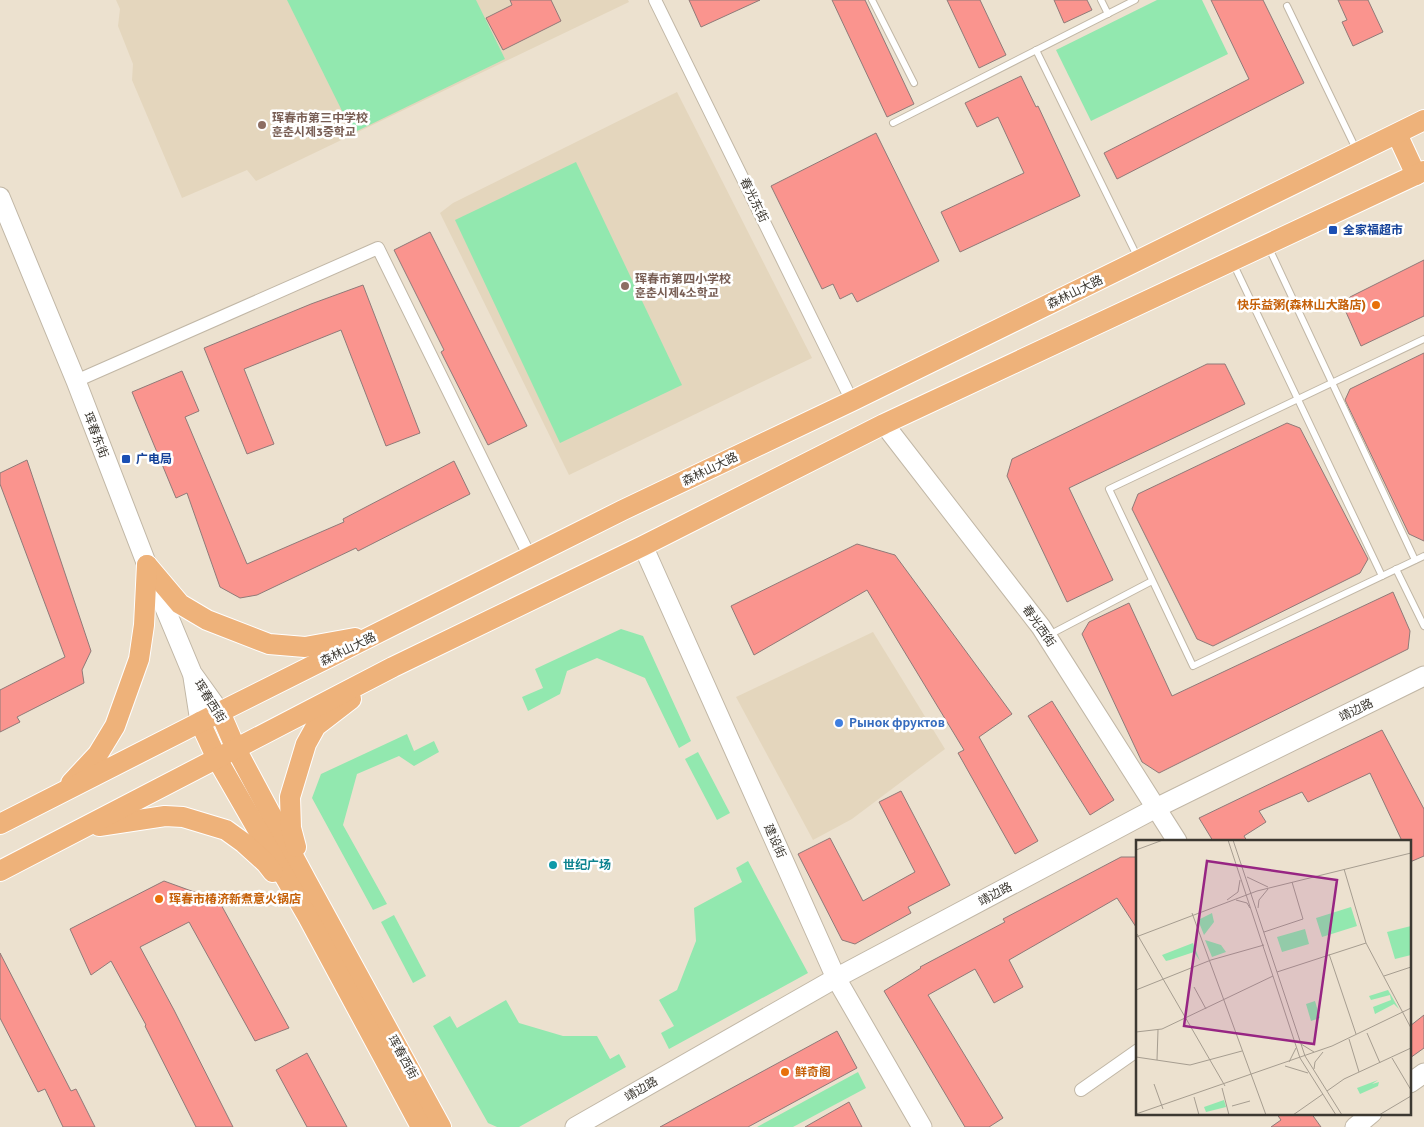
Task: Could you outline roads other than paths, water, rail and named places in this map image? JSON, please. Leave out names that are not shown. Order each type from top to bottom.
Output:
[{"type":"main road","name":"森林山大路","points":[[0,824],[632,506],[852,401],[1424,120]]},
{"type":"main road","points":[[0,871],[393,668],[644,546],[884,424],[1420,173],[1397,134]]},
{"type":"main road","points":[[146,565],[180,604],[207,620],[269,644],[305,648],[381,632]]},
{"type":"main road","points":[[62,793],[98,754],[115,726],[139,659],[144,625],[146,565]]},
{"type":"main road","points":[[306,880],[290,828],[290,797],[306,744],[316,726],[393,668]]},
{"type":"main road","name":"珲春西街","points":[[220,712],[236,748],[306,880],[441,1127]]},
{"type":"main road","name":"珲春西街","points":[[200,722],[217,759],[308,917],[421,1127]]},
{"type":"main road","points":[[82,829],[164,816],[183,816],[226,830],[266,863],[308,917]]},
{"type":"street","name":"春光东街","points":[[655,0],[852,401]]},
{"type":"street","name":"珲春东街","points":[[0,197],[76,381],[146,565],[192,673]]},
{"type":"street","points":[[76,381],[378,248],[530,557]]},
{"type":"street","name":"春光西街","points":[[884,424],[1047,636],[1176,840]]},
{"type":"street","name":"建设街","points":[[644,546],[836,978],[922,1127]]},
{"type":"street","name":"珲春西街","points":[[192,673],[220,712]]},
{"type":"street","name":"珲春西街","points":[[192,673],[200,722]]},
{"type":"street","name":"靖边路","points":[[575,1127],[836,978],[1156,808],[1424,676]]},
{"type":"street","points":[[1081,1090],[1136,1051]]},
{"type":"street","points":[[1412,1081],[1424,1072]]},
{"type":"street","points":[[1355,1123],[1370,1114]]},
{"type":"lane","points":[[872,0],[914,84]]},
{"type":"lane","points":[[1101,0],[1108,14]]},
{"type":"lane","points":[[893,123],[1135,0]]},
{"type":"lane","points":[[1287,6],[1358,153]]},
{"type":"lane","points":[[1036,50],[1139,260]]},
{"type":"lane","points":[[1268,245],[1415,560]]},
{"type":"lane","points":[[1233,262],[1382,576]]},
{"type":"lane","points":[[1424,339],[1109,489],[1193,666],[1424,556]]},
{"type":"lane","points":[[1396,569],[1424,626]]},
{"type":"lane","points":[[1047,636],[1152,580]]},
{"type":"place","name":"珲春市第三中学校 훈춘시제3중학교","points":[[262,125]]},
{"type":"place","name":"全家福超市","points":[[1333,230]]},
{"type":"place","name":"珲春市第四小学校 훈춘시제4소학교","points":[[625,286]]},
{"type":"place","name":"快乐益粥(森林山大路店)","points":[[1376,305]]},
{"type":"place","name":"广电局","points":[[126,459]]},
{"type":"place","name":"Рынок фруктов","points":[[839,723]]},
{"type":"place","name":"世纪广场","points":[[553,865]]},
{"type":"place","name":"珲春市椿济新煮意火锅店","points":[[159,899]]},
{"type":"place","name":"鲜奇阁","points":[[785,1072]]}]
